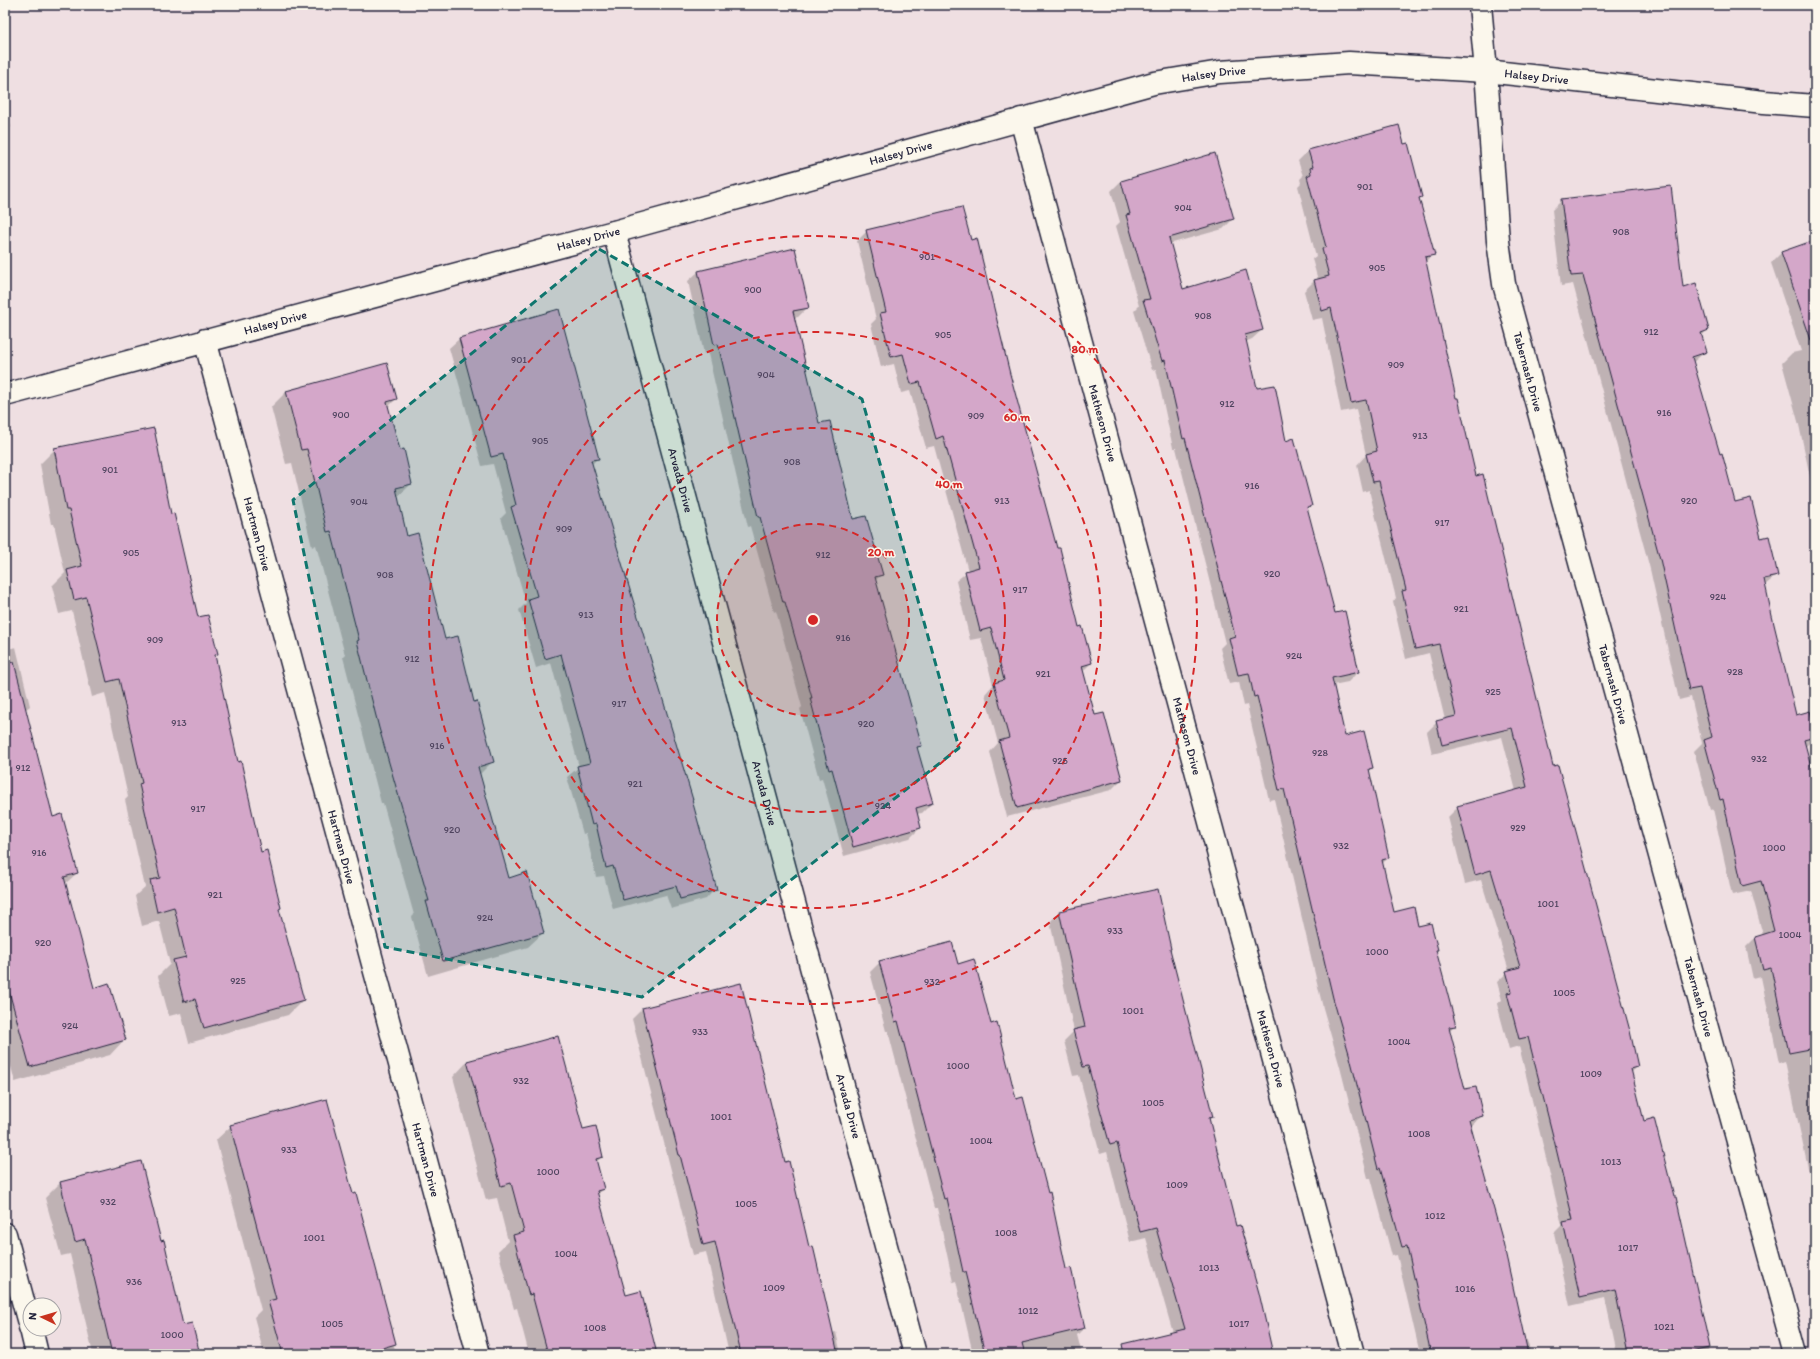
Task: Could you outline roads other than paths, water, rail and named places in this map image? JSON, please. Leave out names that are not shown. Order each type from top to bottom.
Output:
[{"type":"street","name":"Tabernash Drive","points":[[1480,5],[1498,241],[1504,284],[1796,1354]]},
{"type":"street","name":"Halsey Drive","points":[[5,395],[614,232],[1154,83],[1220,72],[1349,63],[1486,72],[1764,102],[1815,106]]},
{"type":"street","name":"Matheson Drive","points":[[1021,119],[1353,1354]]},
{"type":"street","name":"Arvada Drive","points":[[614,232],[915,1354]]},
{"type":"street","name":"Hartman Drive","points":[[206,340],[478,1354]]},
{"type":"street","points":[[5,1234],[22,1298]]},
{"type":"street","points":[[32,1337],[37,1354]]}]
